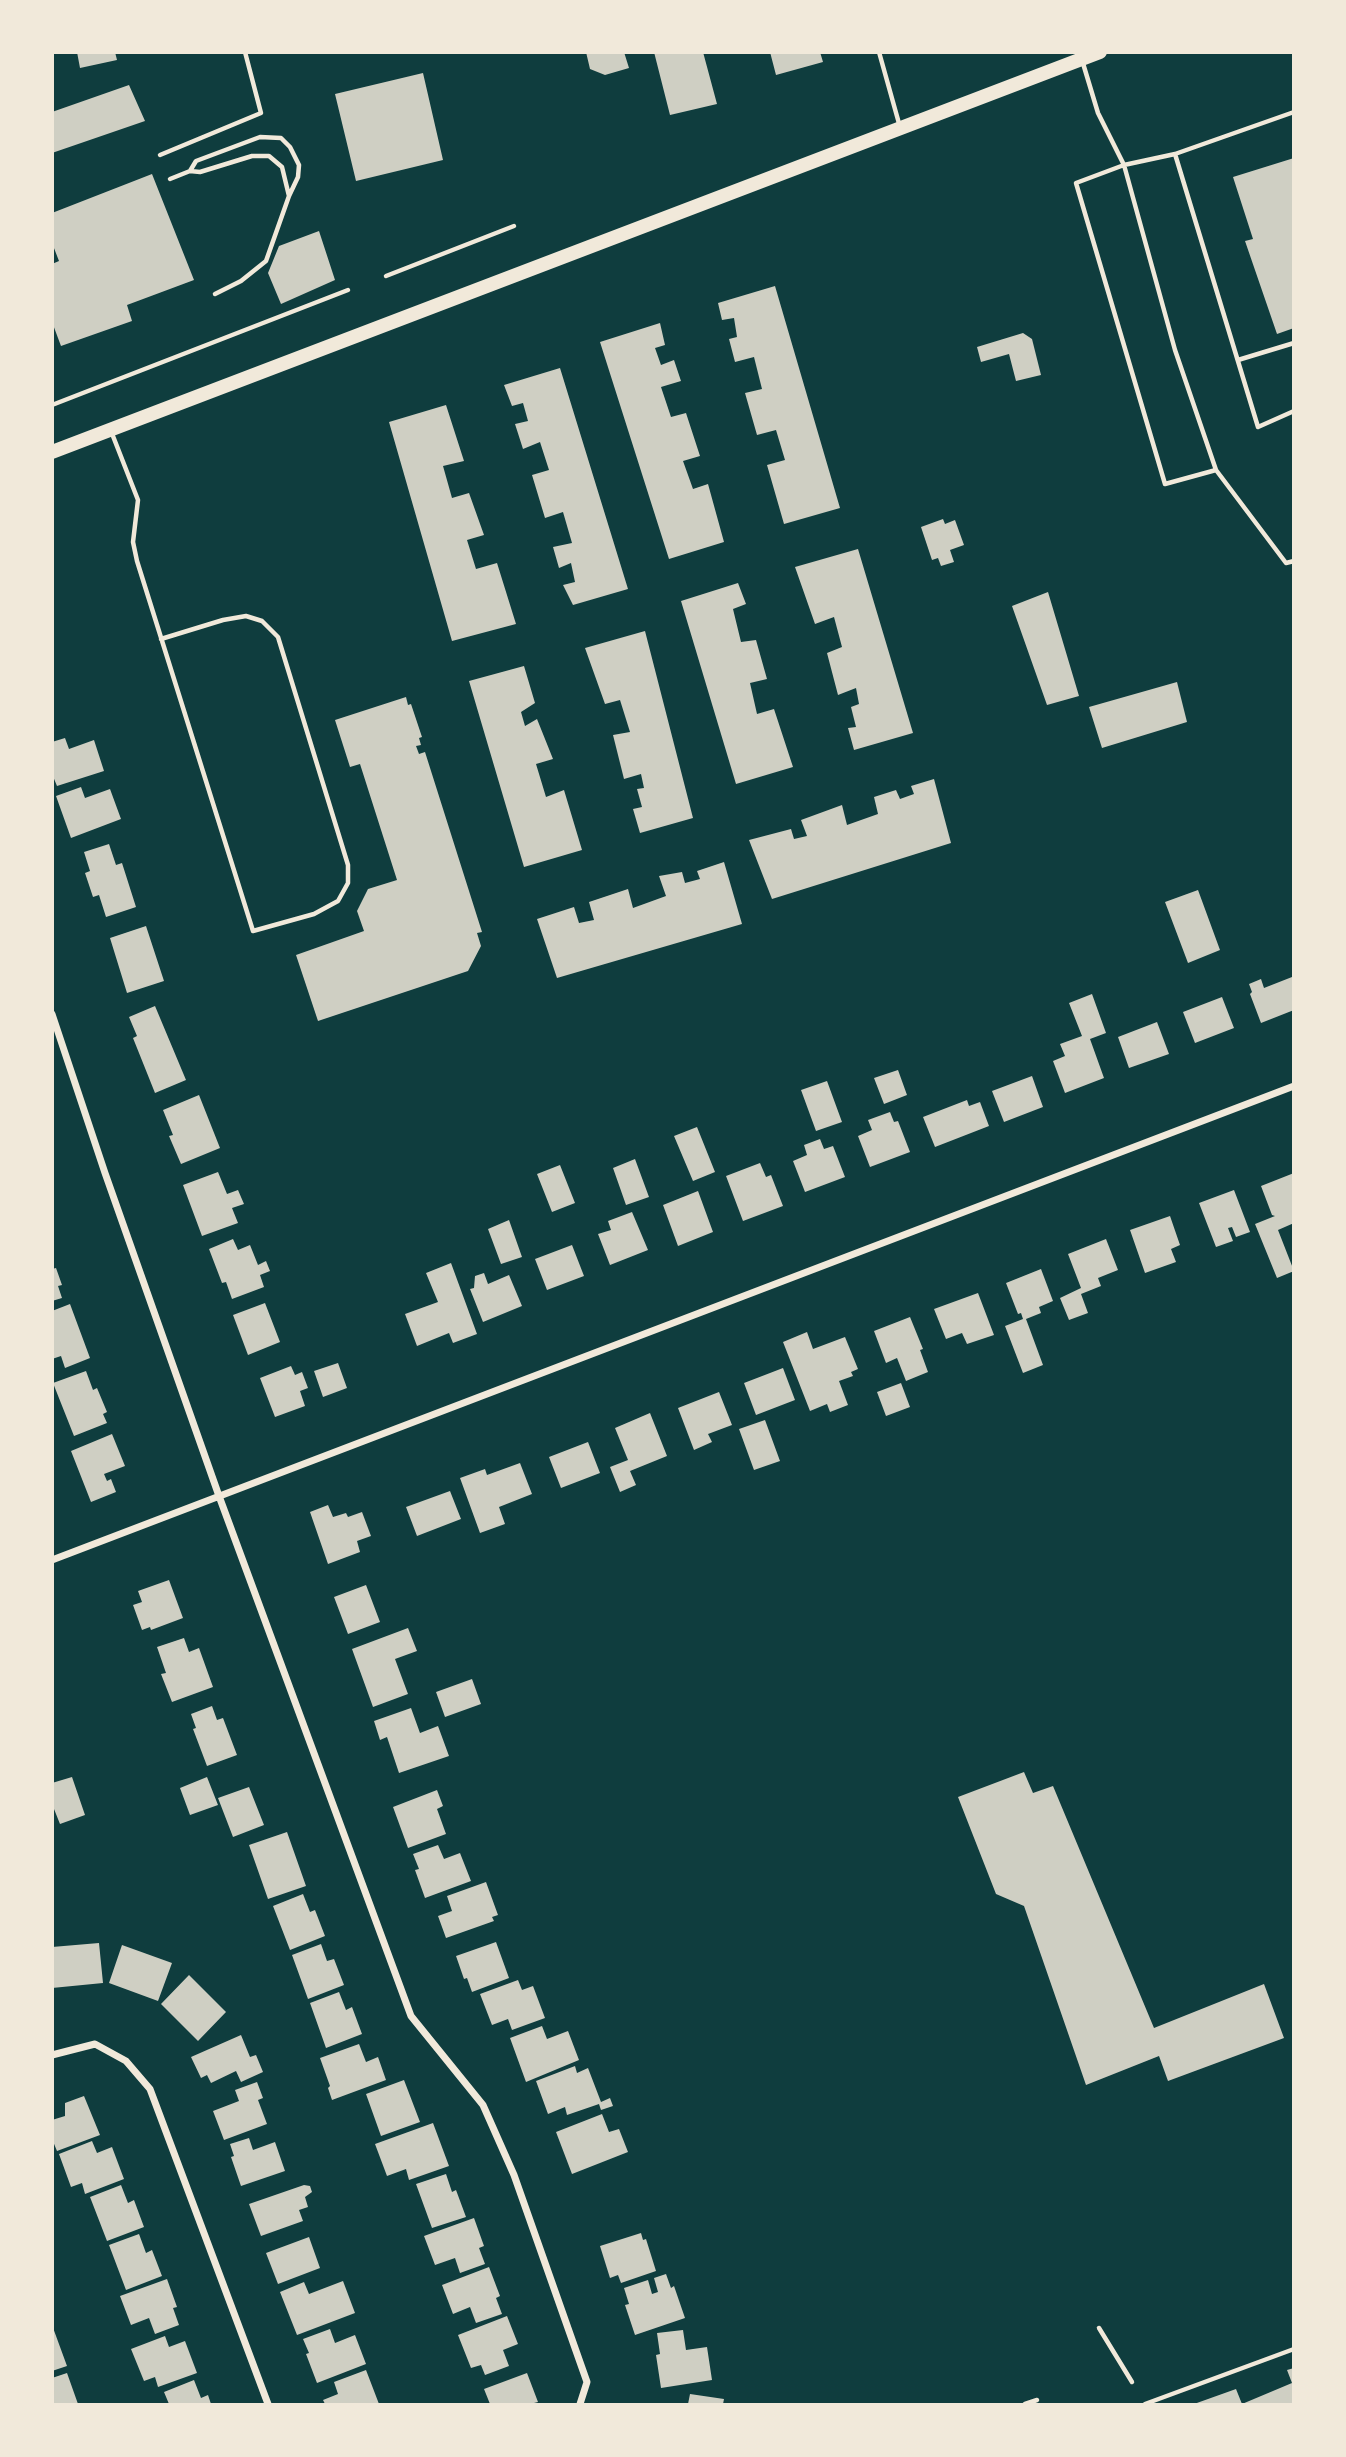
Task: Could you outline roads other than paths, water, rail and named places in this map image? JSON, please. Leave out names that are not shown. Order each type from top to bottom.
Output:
[{"type":"main road","points":[[52,452],[1082,56],[1100,52]]},
{"type":"street","points":[[52,1014],[219,1496],[411,2016],[483,2105],[514,2175],[587,2382],[580,2404]]},
{"type":"street","points":[[52,1560],[1293,1086]]},
{"type":"street","points":[[52,2055],[95,2044],[125,2061],[150,2090],[268,2404]]},
{"type":"lane","points":[[160,155],[261,113],[244,52]]},
{"type":"lane","points":[[879,52],[900,128]]},
{"type":"lane","points":[[1082,56],[1098,113],[1124,165],[1175,350],[1216,470],[1286,563],[1293,561]]},
{"type":"lane","points":[[1216,470],[1165,484],[1076,183],[1124,165],[1175,154],[1293,112]]},
{"type":"lane","points":[[190,171],[196,160],[260,137],[281,138],[290,147],[299,165],[298,177],[266,261],[241,281],[215,294]]},
{"type":"lane","points":[[1175,154],[1258,427],[1293,411]]},
{"type":"lane","points":[[170,179],[190,171],[200,173],[252,156],[269,156],[282,167],[289,196]]},
{"type":"lane","points":[[1238,360],[1293,343]]},
{"type":"lane","points":[[110,430],[138,500],[133,542],[137,561],[161,639],[253,931],[314,914],[338,901],[348,883],[348,865],[278,637],[262,621],[246,616],[223,620],[161,639]]},
{"type":"lane","points":[[1145,2404],[1293,2349]]}]
